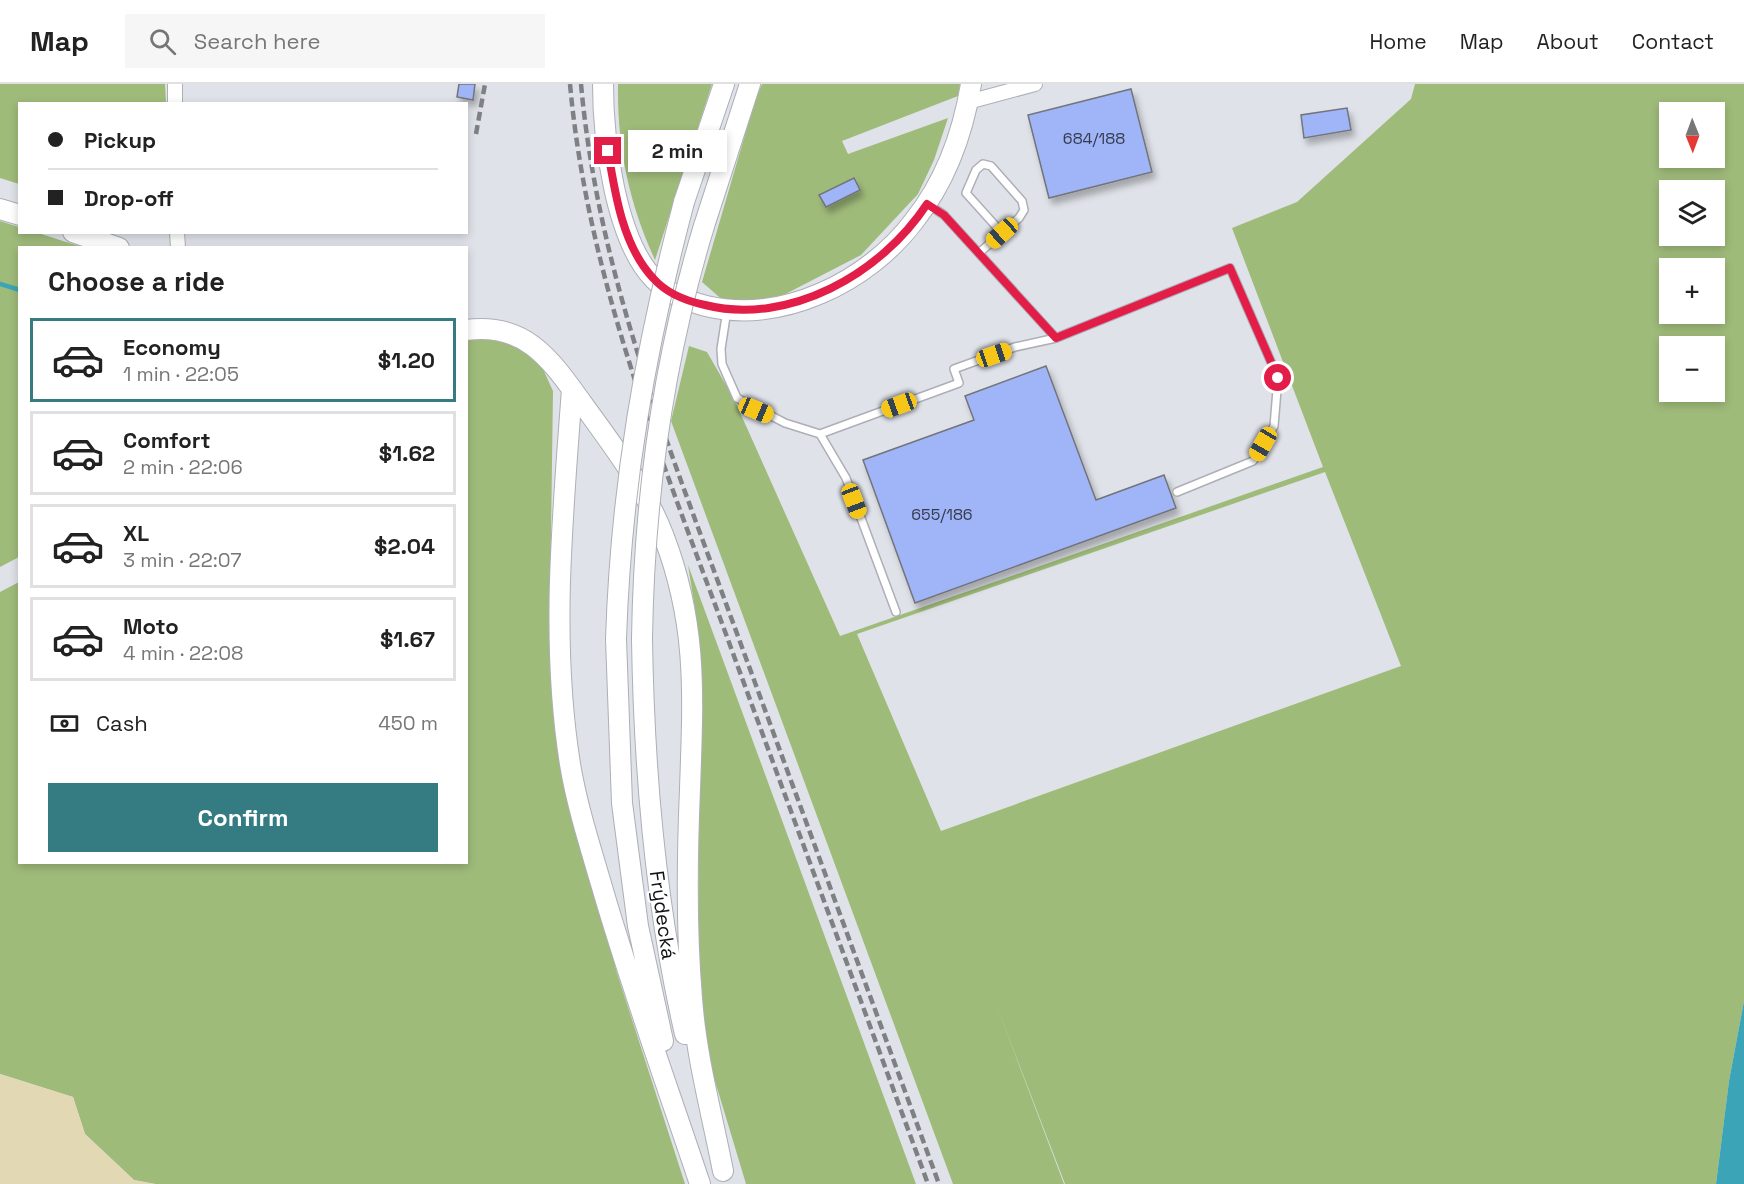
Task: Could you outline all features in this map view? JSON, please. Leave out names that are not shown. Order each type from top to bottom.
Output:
[{"type":"main road","points":[[603,84],[605,130],[612,172],[622,214],[637,255],[654,279],[673,293],[701,304],[727,310],[753,310],[786,305],[838,284],[887,250],[902,236],[927,204],[948,164],[970,93]]},
{"type":"main road","name":"Frýdecká","points":[[700,1184],[663,1043],[638,926],[622,803],[616,639],[620,544],[630,453],[654,319],[684,202],[724,84]]},
{"type":"main road","name":"Frýdecká","points":[[725,1178],[686,1040],[669,962],[655,862],[644,732],[642,639],[646,526],[653,454],[679,318],[704,226],[750,84]]},
{"type":"main road","points":[[0,209],[18,214]]},
{"type":"main road","points":[[79,234],[113,246]]},
{"type":"main road","points":[[468,330],[497,329],[522,338],[545,356],[572,388],[633,475],[656,518],[676,572],[692,650],[694,698],[688,925],[692,1000],[725,1178]]},
{"type":"main road","points":[[572,388],[559,598],[562,684],[571,766],[583,822],[619,947],[700,1184]]},
{"type":"street","points":[[175,84],[175,102]]},
{"type":"street","points":[[970,93],[1035,84]]},
{"type":"lane","points":[[979,253],[1002,233],[1022,215],[1023,204],[990,166],[983,164],[976,170],[966,192],[1002,233]]},
{"type":"lane","points":[[927,204],[944,215],[1056,338]]},
{"type":"lane","points":[[727,310],[722,364],[737,398],[756,410],[785,423],[820,434],[959,384],[954,369],[1015,347],[1056,338],[1230,268],[1278,378],[1274,426],[1253,461],[1177,492]]},
{"type":"lane","points":[[820,434],[846,478],[896,612]]},
{"type":"green space","points":[[0,84],[165,84],[166,102],[18,102],[18,184],[0,178]]},
{"type":"green space","points":[[618,84],[712,84],[655,260],[638,217],[626,174],[620,130]]},
{"type":"green space","points":[[762,84],[960,84],[958,96],[842,141],[848,154],[948,118],[934,160],[918,194],[861,255],[772,301],[726,303],[702,282],[754,104]]},
{"type":"green space","points":[[1415,84],[1744,84],[1744,1001],[1729,1081],[1716,1184],[1065,1184],[996,1004],[1064,1184],[953,1184],[671,421],[689,346],[707,352],[734,399],[840,636],[1323,467],[1232,228],[1297,202],[1411,99]],"holes":[[[1325,472],[1401,666],[941,831],[857,634]]]},
{"type":"green space","points":[[0,221],[18,227],[18,234],[41,234],[79,246],[18,246],[18,558],[0,567]]},
{"type":"green space","points":[[468,339],[507,340],[538,358],[553,391],[550,607],[558,754],[617,973],[685,1184],[155,1184],[134,1180],[85,1134],[73,1097],[0,1074],[0,592],[18,583],[18,864],[468,864]]},
{"type":"green space","points":[[688,565],[916,1184],[746,1184],[709,1061],[698,1004],[700,671],[695,609]]},
{"type":"sand","points":[[0,1074],[73,1097],[85,1134],[134,1180],[155,1184],[0,1184]]},
{"type":"water","points":[[1744,1001],[1744,1184],[1716,1184],[1729,1081]]},
{"type":"building","points":[[459,84],[475,84],[473,100],[457,97]]},
{"type":"building","points":[[1131,89],[1152,172],[1049,198],[1028,115]]},
{"type":"building","points":[[1347,108],[1351,130],[1304,138],[1301,115]]},
{"type":"building","points":[[854,178],[860,190],[826,207],[819,195]]},
{"type":"building","points":[[1046,366],[1096,500],[1164,475],[1176,508],[915,603],[863,460],[974,420],[965,396]]},
{"type":"waterway","points":[[0,284],[18,289]]},
{"type":"railway","points":[[476,134],[485,84]]},
{"type":"railway","points":[[570,84],[579,154],[592,224],[628,360],[674,494],[928,1184]]},
{"type":"railway","points":[[581,84],[590,154],[603,223],[619,290],[639,357],[684,489],[939,1184]]},
{"type":"route","points":[[608,151],[622,214],[637,255],[659,284],[689,301],[727,310],[753,310],[786,305],[824,291],[854,275],[887,250],[902,236],[927,204],[944,215],[1056,338],[1230,268],[1278,378]]}]
